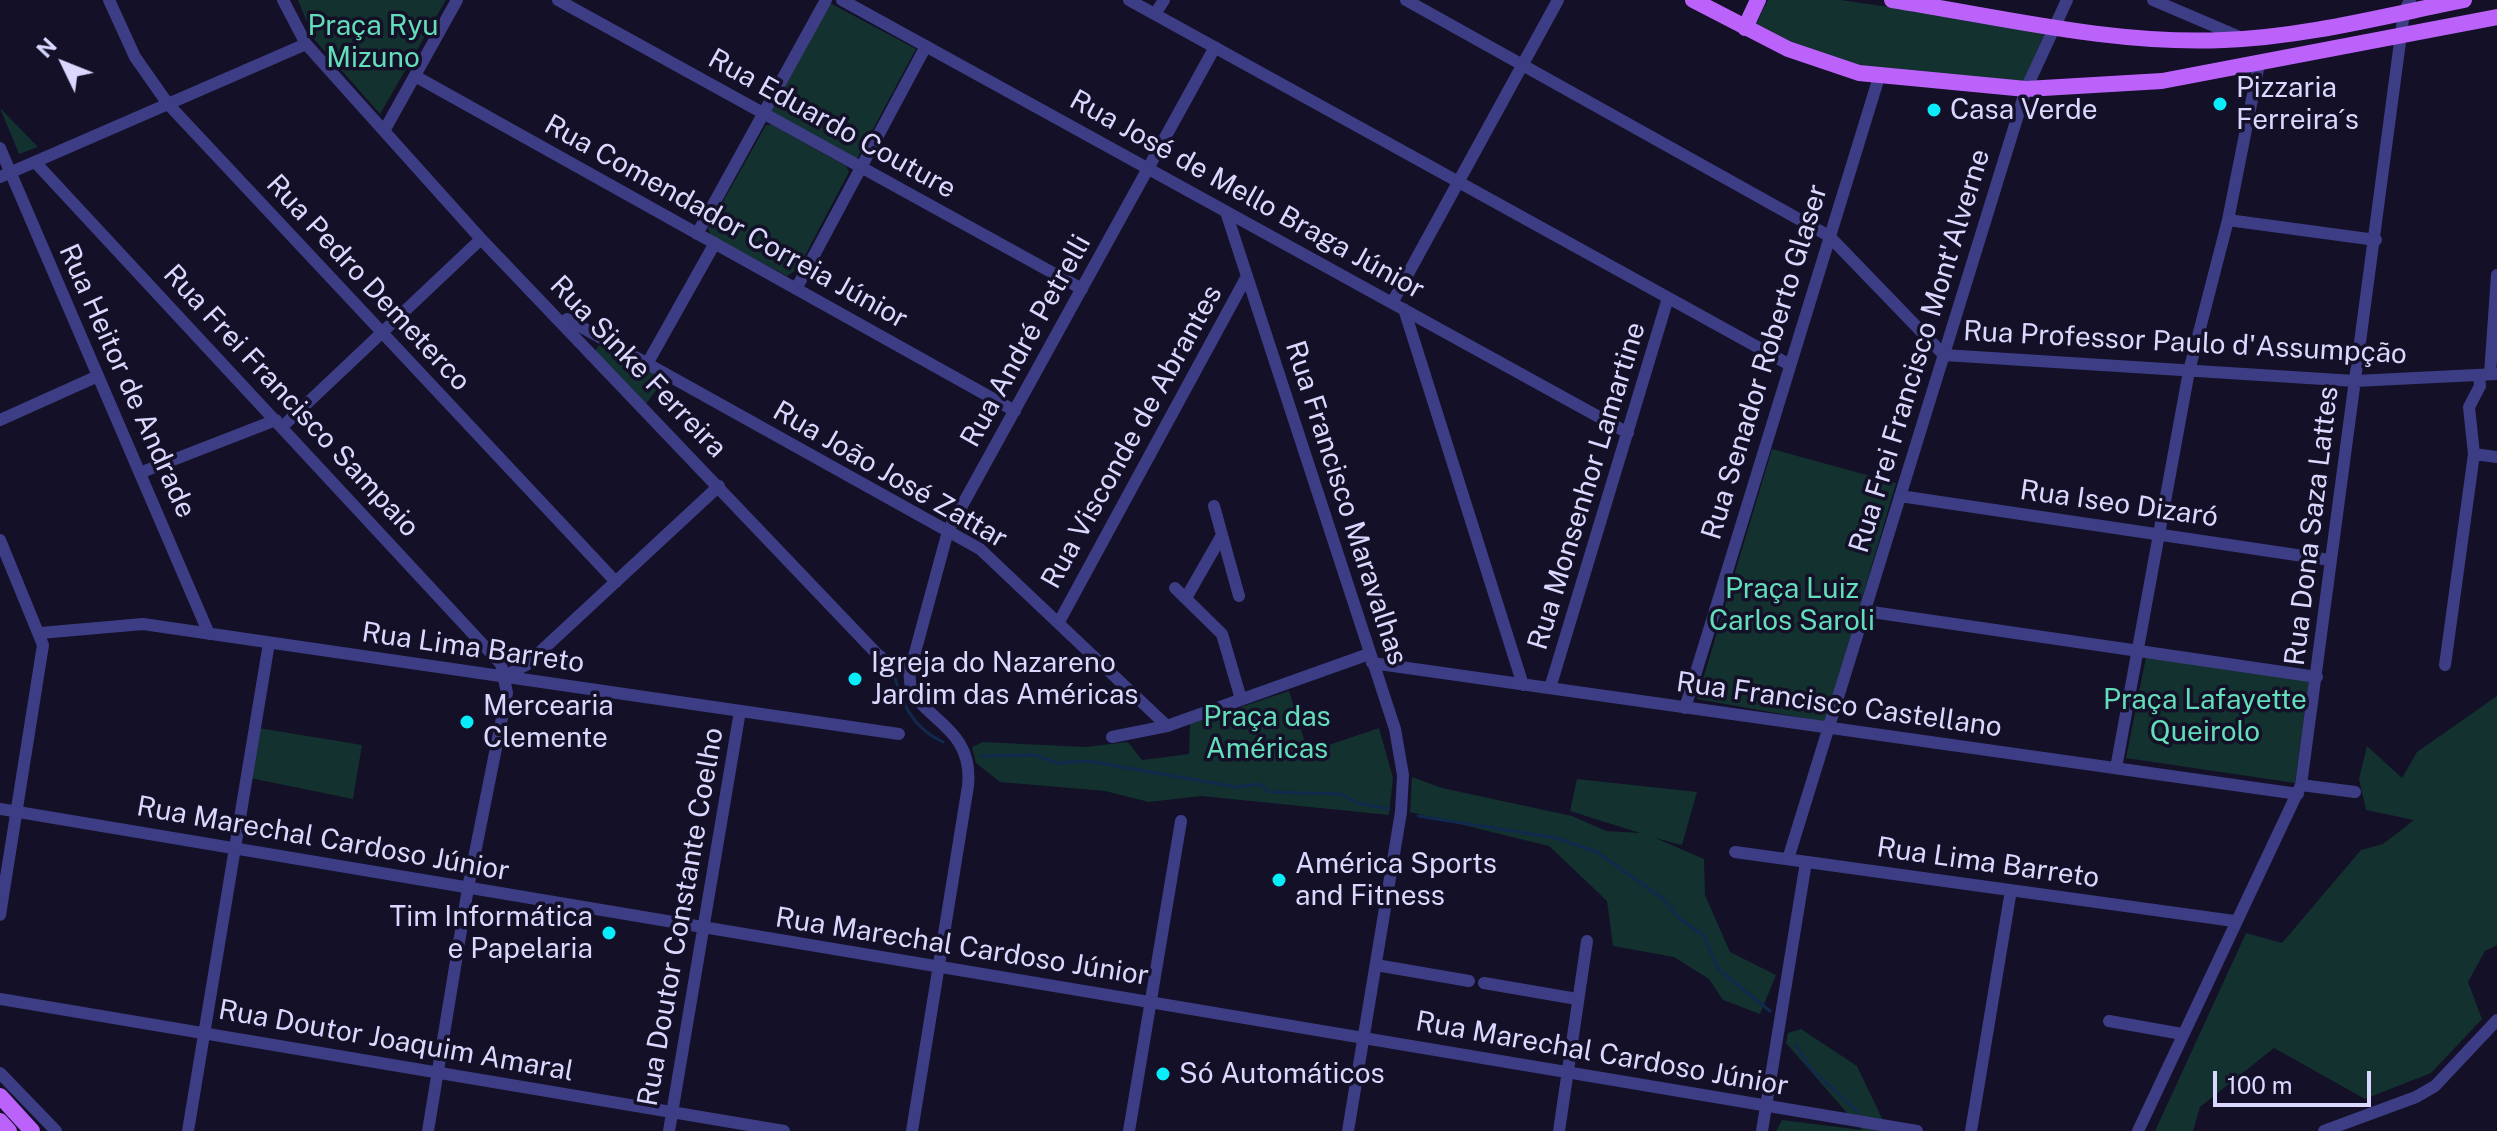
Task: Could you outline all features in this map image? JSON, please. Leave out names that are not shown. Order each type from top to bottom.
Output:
[{"type":"main road","points":[[1693,0],[1808,57],[1879,77],[2026,89],[2125,86],[2259,64],[2497,17]]},
{"type":"main road","points":[[1745,28],[1758,0]]},
{"type":"main road","points":[[1892,0],[2055,26],[2180,41],[2245,40],[2303,33],[2407,6],[2464,0]]},
{"type":"main road","points":[[3,1099],[32,1131]]},
{"type":"main road","points":[[0,1121],[9,1131]]},
{"type":"street","name":"Rua Pedro Demeterco","points":[[109,0],[135,57],[168,104],[616,582]]},
{"type":"street","name":"Rua Sinke Ferreira","points":[[283,0],[306,44],[481,239],[877,654],[889,663],[910,671]]},
{"type":"street","points":[[384,131],[457,0]]},
{"type":"street","name":"Rua Eduardo Couture","points":[[558,0],[1082,289]]},
{"type":"street","points":[[697,234],[826,0]]},
{"type":"street","points":[[1129,0],[1790,365]]},
{"type":"street","points":[[1155,14],[1164,0]]},
{"type":"street","name":"Rua Professor Paulo d'Assumpção","points":[[1406,0],[1829,236],[1944,355],[2355,381],[2489,374]]},
{"type":"street","points":[[1523,685],[1398,306],[1458,182],[1558,0]]},
{"type":"street","name":"Rua Frei Francisco Mont'Alverne","points":[[1788,859],[2026,89],[2067,0]]},
{"type":"street","points":[[2153,0],[2245,40]]},
{"type":"street","name":"Rua José de Mello Braga Júnior","points":[[847,1],[1628,433]]},
{"type":"street","name":"Rua Dona Saza Lattes","points":[[2138,1131],[2234,921],[2300,790],[2407,6]]},
{"type":"street","points":[[2180,41],[2188,29],[2187,15]]},
{"type":"street","points":[[5,175],[306,44]]},
{"type":"street","points":[[796,289],[926,46]]},
{"type":"street","name":"Rua André Petrelli","points":[[910,671],[948,531],[1215,47]]},
{"type":"street","points":[[2116,768],[2135,649],[2189,371],[2228,220],[2259,64]]},
{"type":"street","name":"Rua Comendador Correia Júnior","points":[[415,76],[1015,411]]},
{"type":"street","name":"Rua Senador Roberto Glaser","points":[[1685,708],[1879,77]]},
{"type":"street","name":"Rua Heitor de Andrade","points":[[0,148],[5,175],[142,472],[209,634]]},
{"type":"street","name":"Rua Frei Francisco Sampaio","points":[[35,162],[498,658],[503,677]]},
{"type":"street","name":"Rua Francisco Maravalhas","points":[[1226,212],[1399,744],[1403,775],[1401,812],[1348,1131]]},
{"type":"street","points":[[2228,220],[2376,240]]},
{"type":"street","points":[[142,472],[279,424],[382,333],[481,239]]},
{"type":"street","points":[[647,364],[715,243]]},
{"type":"street","points":[[2445,665],[2474,454],[2469,407],[2489,374],[2497,275]]},
{"type":"street","name":"Rua Visconde de Abrantes","points":[[1059,622],[1247,276]]},
{"type":"street","name":"Rua Monsenhor Lamartine","points":[[1550,688],[1668,298]]},
{"type":"street","name":"Rua João José Zattar","points":[[553,312],[993,558],[1167,726]]},
{"type":"street","points":[[0,420],[98,376]]},
{"type":"street","points":[[2474,454],[2497,457]]},
{"type":"street","points":[[428,1131],[468,888],[507,693],[503,677],[526,665],[719,486]]},
{"type":"street","name":"Rua Iseo Dizaró","points":[[1900,496],[2330,560]]},
{"type":"street","points":[[1214,506],[1239,596]]},
{"type":"street","points":[[1186,598],[1222,535]]},
{"type":"street","points":[[0,540],[40,633],[42,652],[0,915]]},
{"type":"street","points":[[1175,588],[1224,637],[1241,699]]},
{"type":"street","points":[[1865,611],[2317,677]]},
{"type":"street","name":"Rua Lima Barreto","points":[[40,633],[143,624],[899,734]]},
{"type":"street","points":[[188,1131],[269,643]]},
{"type":"street","name":"Rua Francisco Castellano","points":[[1112,737],[1167,726],[1241,699],[1371,659],[1523,685],[2116,768],[2300,790],[2355,792]]},
{"type":"street","points":[[910,671],[910,685],[917,699],[966,750],[968,786],[912,1131]]},
{"type":"street","name":"Rua Doutor Constante Coelho","points":[[669,1131],[740,711]]},
{"type":"street","name":"Rua Marechal Cardoso Júnior","points":[[0,809],[1917,1131]]},
{"type":"street","points":[[1129,1131],[1181,821]]},
{"type":"street","name":"Rua Lima Barreto","points":[[1735,852],[2234,921]]},
{"type":"street","points":[[1762,1131],[1806,862]]},
{"type":"street","points":[[1971,1131],[2011,890]]},
{"type":"street","points":[[1559,1131],[1587,941]]},
{"type":"street","points":[[1376,965],[1469,981]]},
{"type":"street","points":[[1484,983],[1577,999]]},
{"type":"street","name":"Rua Doutor Joaquim Amaral","points":[[0,999],[784,1131]]},
{"type":"street","points":[[2324,1131],[2416,1097],[2435,1086],[2497,1020]]},
{"type":"street","points":[[2109,1021],[2182,1034]]},
{"type":"street","points":[[0,1073],[56,1131]]},
{"type":"green space","name":"Praça Ryu Mizuno","points":[[298,0],[446,0],[380,114],[313,38]]},
{"type":"green space","points":[[1768,0],[1841,0],[2046,30],[2024,81],[1883,72],[1822,55],[1755,26]]},
{"type":"green space","points":[[830,3],[916,49],[857,159],[771,113]]},
{"type":"green space","points":[[0,108],[38,147],[19,154]]},
{"type":"green space","points":[[766,125],[772,125],[846,166],[849,172],[798,269],[787,276],[711,236],[708,228]]},
{"type":"green space","points":[[599,345],[665,378],[646,404],[595,351]]},
{"type":"green space","name":"Praça Luiz Carlos Saroli","points":[[1772,449],[1896,483],[1826,722],[1697,699]]},
{"type":"green space","name":"Praça Lafayette Queirolo","points":[[2147,652],[2309,680],[2295,783],[2126,758]]},
{"type":"green space","name":"Praça das Américas","points":[[1289,691],[1308,752],[1379,728],[1393,778],[1389,815],[1201,796],[1149,802],[1105,791],[1000,782],[976,763],[972,747],[983,742],[1085,747],[1128,742],[1142,760],[1189,754],[1190,724]]},
{"type":"green space","points":[[2497,696],[2497,945],[2485,951],[2468,982],[2482,1019],[2431,1073],[2365,1099],[2274,1048],[2200,1107],[2193,1131],[2155,1131],[2246,933],[2282,943],[2361,850],[2383,844],[2414,820],[2366,810],[2359,779],[2367,746],[2402,778],[2417,752]]},
{"type":"green space","points":[[259,728],[362,745],[353,799],[250,778]]},
{"type":"green space","points":[[1412,777],[1442,788],[1572,816],[1606,831],[1640,833],[1570,811],[1577,779],[1697,792],[1682,845],[1655,838],[1704,859],[1705,895],[1730,952],[1776,975],[1760,1014],[1723,1000],[1709,979],[1674,957],[1613,946],[1607,901],[1549,846],[1410,812]]},
{"type":"green space","points":[[1801,1029],[1857,1066],[1888,1131],[1776,1131],[1782,1120],[1862,1130],[1786,1043],[1788,1033]]},
{"type":"waterway","points":[[893,672],[916,722],[943,742]]},
{"type":"waterway","points":[[981,756],[1035,755],[1057,763],[1088,761],[1236,787],[1260,784],[1269,792],[1341,794],[1358,803],[1389,809]]},
{"type":"waterway","points":[[1418,816],[1556,838],[1597,852],[1662,898],[1679,918],[1704,936],[1718,969],[1770,1011]]},
{"type":"waterway","points":[[1796,1045],[1810,1068],[1858,1112]]},
{"type":"place","name":"Pizzaria Ferreira´s","points":[[2220,104]]},
{"type":"place","name":"Casa Verde","points":[[1934,110]]},
{"type":"place","name":"Igreja do Nazareno Jardim das Américas","points":[[855,679]]},
{"type":"place","name":"Mercearia Clemente","points":[[467,722]]},
{"type":"place","name":"América Sports and Fitness","points":[[1279,880]]},
{"type":"place","name":"Tim Informática e Papelaria","points":[[609,933]]},
{"type":"place","name":"Só Automáticos","points":[[1163,1074]]}]
